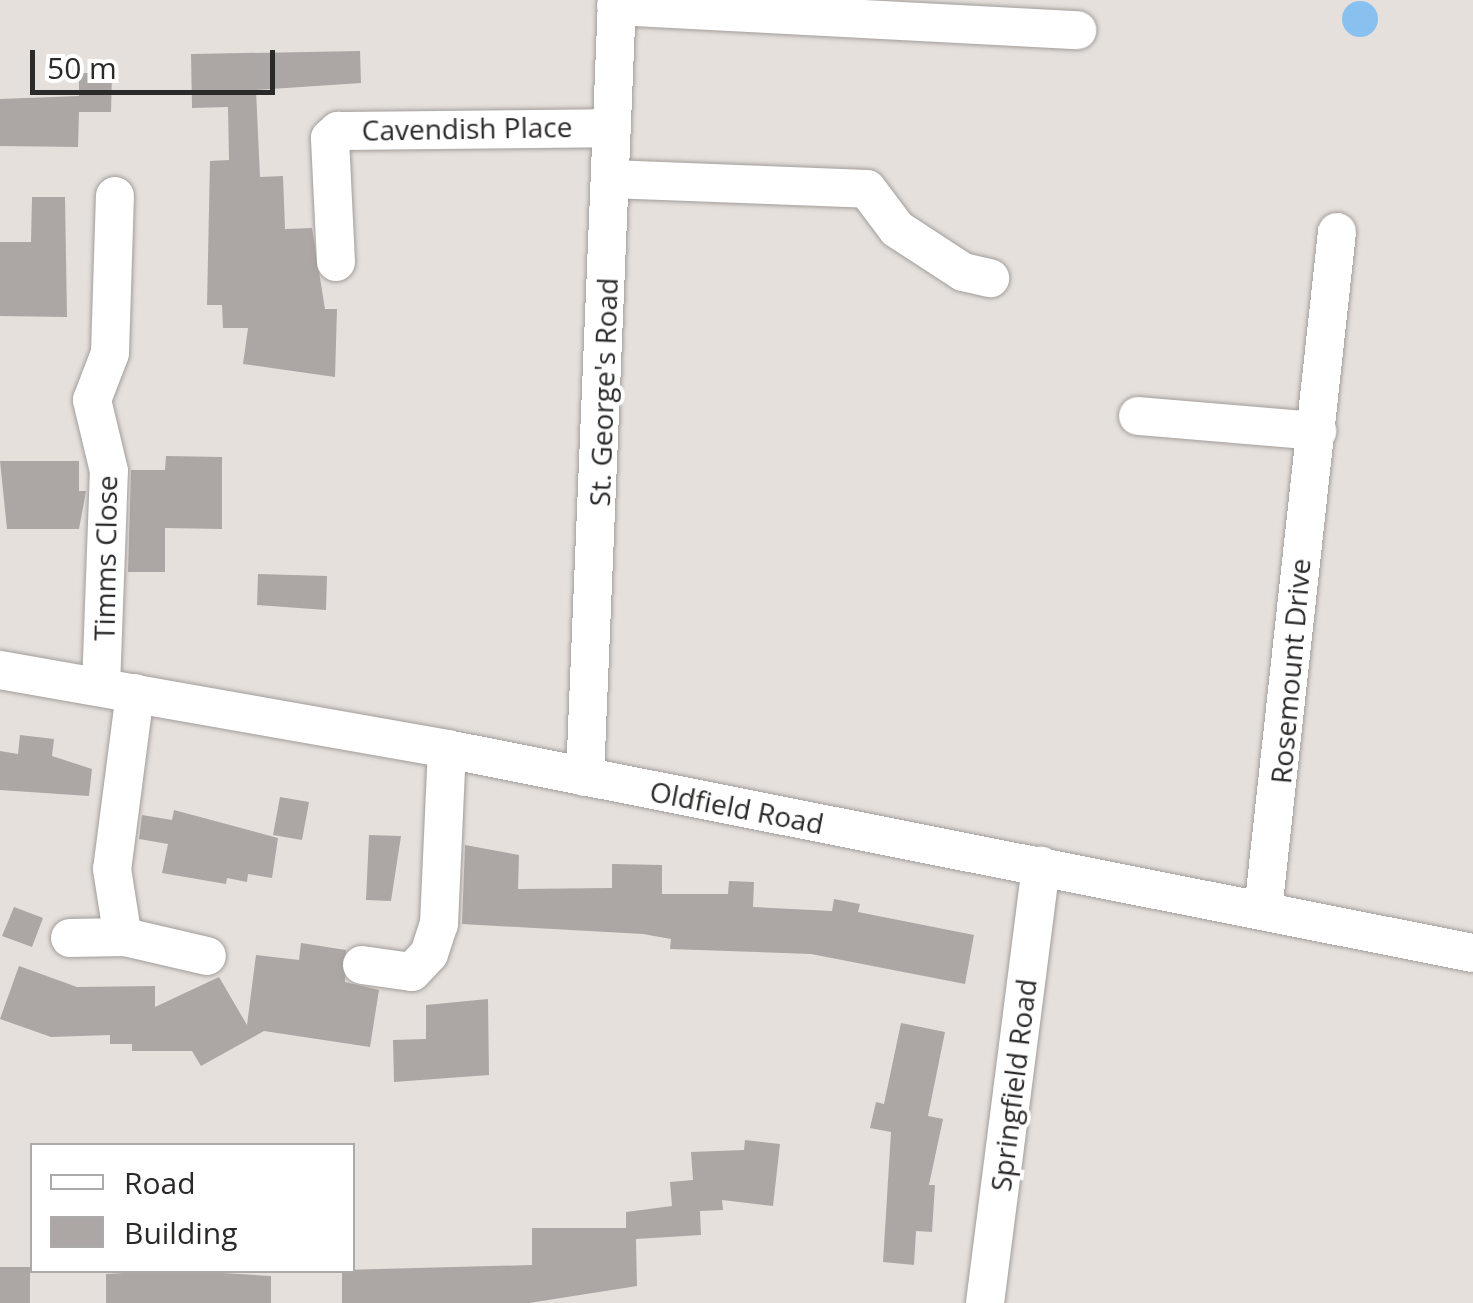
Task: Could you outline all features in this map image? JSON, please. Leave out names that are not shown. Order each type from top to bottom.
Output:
[{"type":"street","name":"St. George's Road","points":[[585,777],[617,3],[1077,30]]},
{"type":"street","name":"Cavendish Place","points":[[336,262],[330,138],[338,131],[612,128]]},
{"type":"street","points":[[610,178],[866,189],[897,229],[962,272],[990,278]]},
{"type":"street","name":"Timms Close","points":[[115,196],[110,354],[92,400],[109,471],[118,690],[112,869],[125,937]]},
{"type":"street","name":"Rosemount Drive","points":[[1263,911],[1337,232]]},
{"type":"street","points":[[1138,416],[1316,431]]},
{"type":"street","name":"Oldfield Road","points":[[0,670],[447,749],[1473,953]]},
{"type":"street","points":[[362,965],[412,972],[429,954],[439,924],[447,749]]},
{"type":"street","name":"Springfield Road","points":[[985,1303],[1041,866]]},
{"type":"street","points":[[70,938],[125,937],[207,956]]},
{"type":"water","points":[[1360,1],[1373,6],[1378,19],[1373,32],[1360,37],[1347,32],[1342,19],[1347,6]]},
{"type":"building","points":[[360,51],[361,83],[256,90],[260,177],[283,176],[285,229],[312,228],[325,309],[337,309],[335,377],[243,364],[248,328],[223,328],[222,305],[207,305],[210,161],[229,160],[228,107],[192,108],[191,54]]},
{"type":"building","points":[[79,73],[112,73],[111,112],[79,112],[78,147],[0,146],[0,99],[79,96]]},
{"type":"building","points":[[32,197],[65,197],[67,317],[0,316],[0,242],[31,242]]},
{"type":"building","points":[[166,456],[222,457],[222,529],[165,528],[165,572],[128,572],[131,470],[165,470]]},
{"type":"building","points":[[0,461],[79,461],[79,491],[86,491],[79,529],[7,529]]},
{"type":"building","points":[[258,574],[327,576],[326,610],[257,605]]},
{"type":"building","points":[[20,735],[54,739],[52,756],[92,769],[89,796],[0,790],[0,751],[18,754]]},
{"type":"building","points":[[280,797],[309,802],[302,840],[273,835]]},
{"type":"building","points":[[174,810],[278,838],[272,878],[248,874],[247,882],[227,878],[226,884],[162,873],[168,844],[139,839],[142,815],[172,820]]},
{"type":"building","points":[[369,835],[401,836],[391,901],[366,900]]},
{"type":"building","points":[[465,845],[519,855],[518,889],[612,888],[612,864],[662,865],[662,894],[728,894],[729,881],[754,882],[753,907],[832,911],[834,899],[860,904],[858,912],[974,935],[965,984],[811,954],[670,949],[671,939],[643,934],[462,924]]},
{"type":"building","points":[[14,907],[43,918],[32,947],[2,936]]},
{"type":"building","points":[[301,943],[346,950],[345,982],[379,990],[370,1047],[264,1031],[201,1066],[192,1051],[132,1051],[132,1044],[110,1044],[110,1035],[51,1037],[0,1019],[19,966],[77,987],[155,986],[155,1007],[219,977],[247,1025],[256,955],[299,960]]},
{"type":"building","points":[[488,999],[489,1075],[394,1082],[393,1040],[426,1039],[426,1005]]},
{"type":"building","points":[[901,1023],[945,1032],[928,1116],[943,1119],[929,1185],[935,1185],[932,1232],[916,1231],[914,1265],[883,1262],[891,1132],[870,1128],[876,1102],[884,1104]]},
{"type":"building","points":[[745,1140],[780,1144],[773,1206],[722,1200],[723,1210],[700,1211],[701,1235],[636,1239],[637,1286],[529,1303],[342,1303],[342,1273],[355,1273],[355,1270],[532,1265],[532,1228],[626,1228],[626,1212],[672,1206],[670,1182],[693,1180],[691,1152],[744,1150]]},
{"type":"building","points":[[0,1267],[30,1267],[30,1303],[0,1303]]},
{"type":"building","points":[[106,1274],[271,1276],[271,1303],[106,1303]]}]
